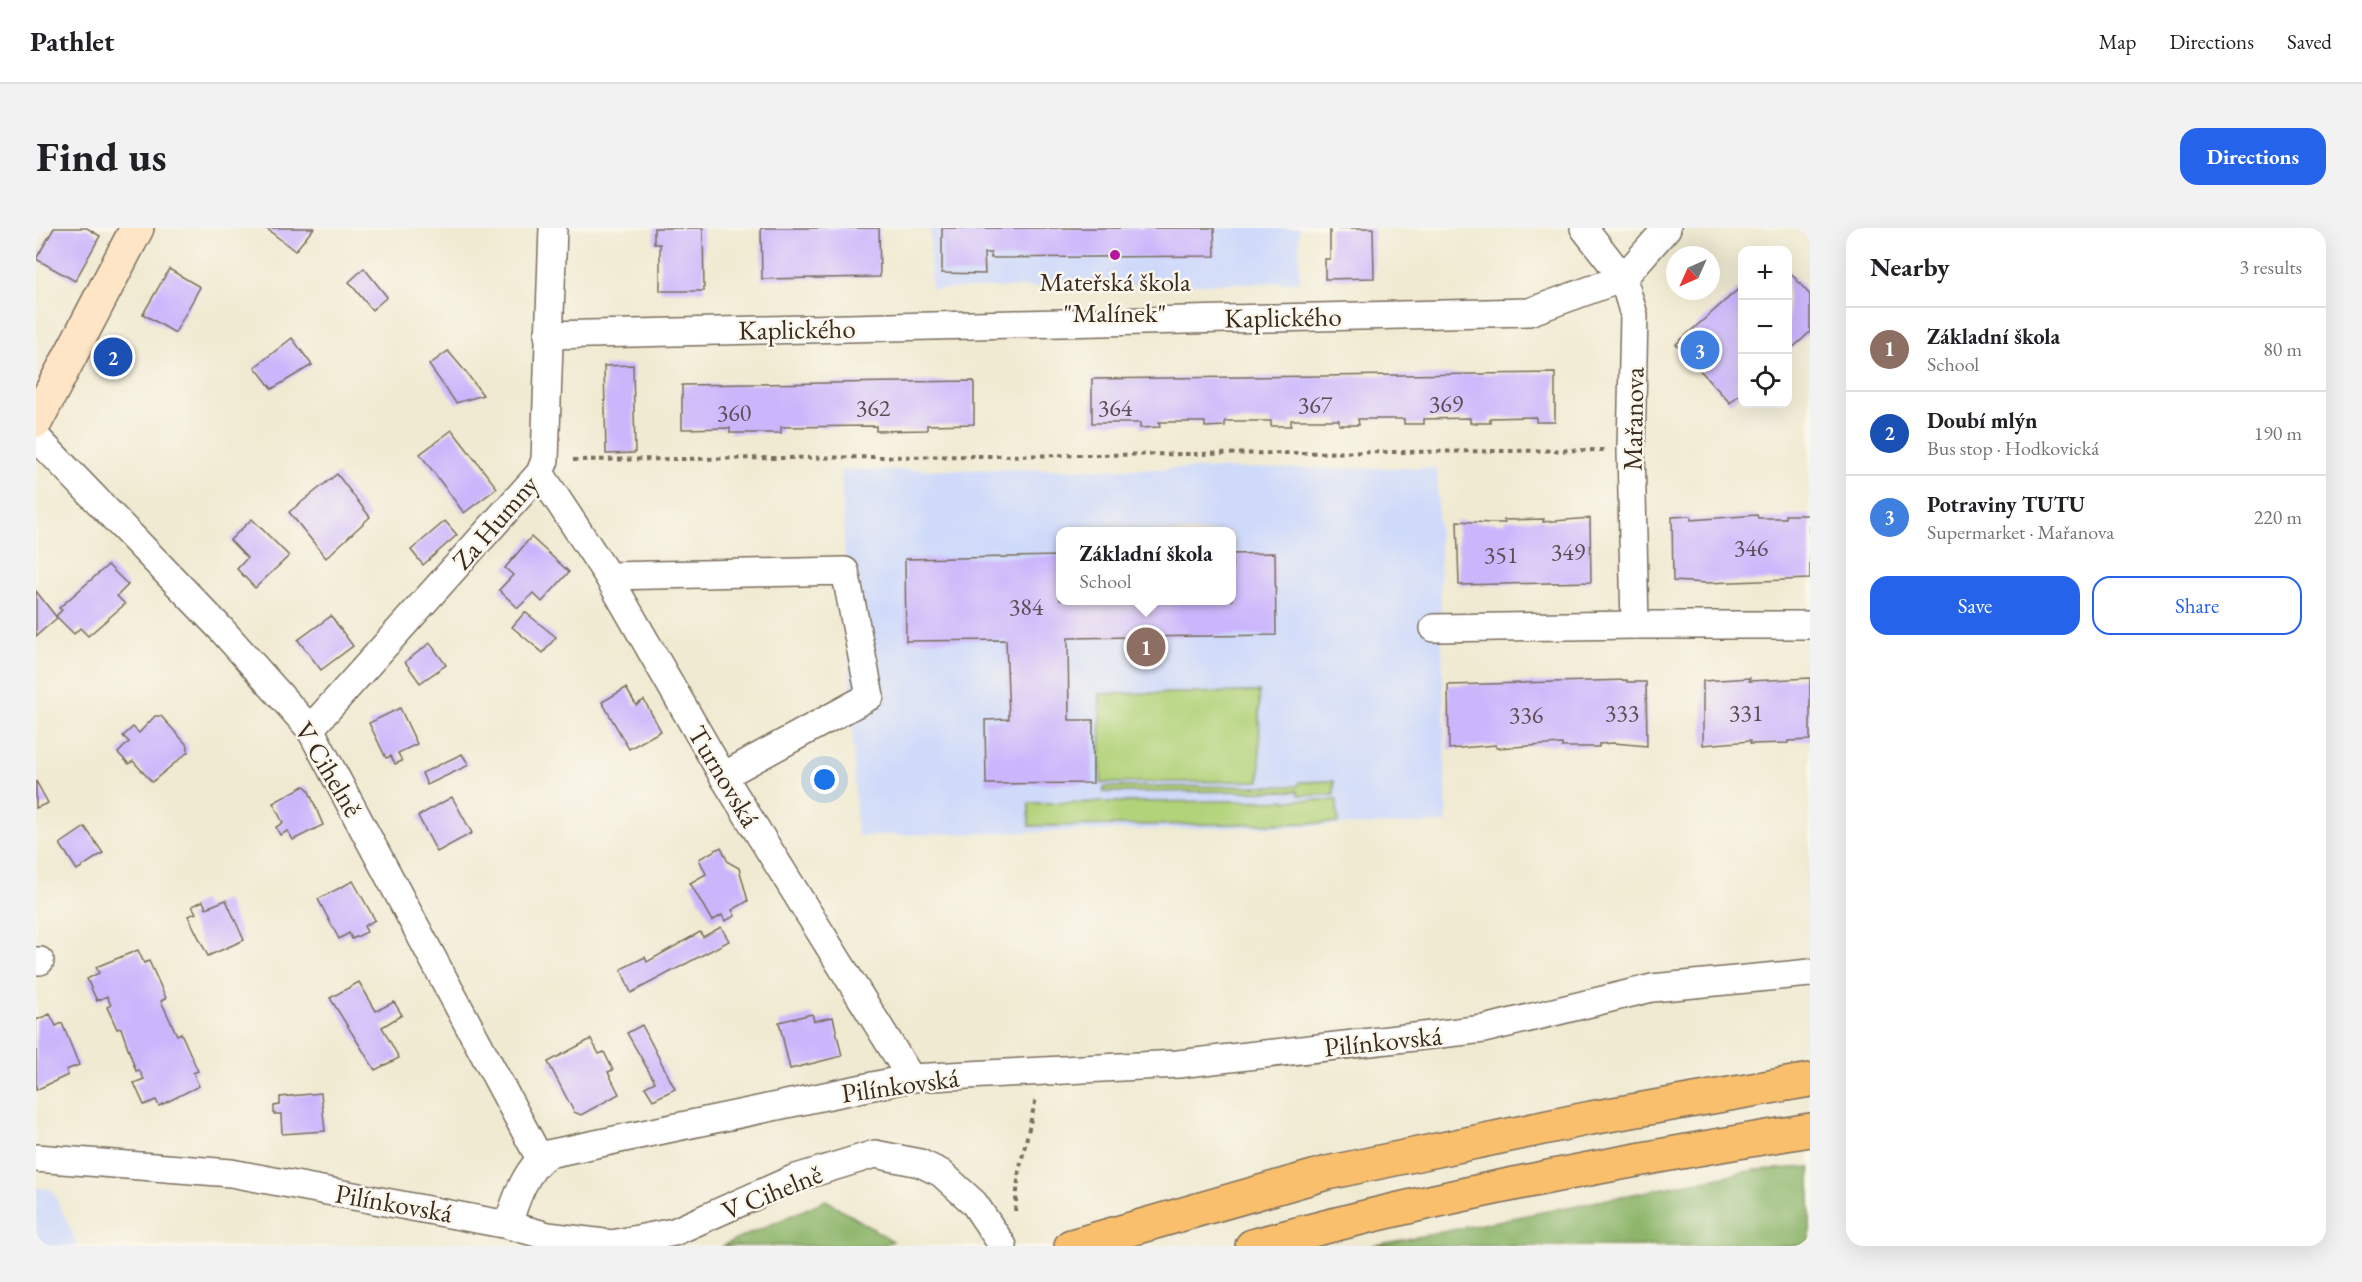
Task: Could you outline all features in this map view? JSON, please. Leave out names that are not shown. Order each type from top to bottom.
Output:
[{"type":"highway","points":[[1071,1246],[1327,1173],[1591,1118],[1810,1080]]},
{"type":"highway","points":[[1252,1246],[1335,1223],[1611,1163],[1810,1130]]},
{"type":"street","points":[[36,421],[137,228]]},
{"type":"street","name":"Za Humny","points":[[310,729],[543,467],[553,228]]},
{"type":"street","name":"Mařanova","points":[[1584,228],[1623,278],[1634,315],[1631,450],[1635,625]]},
{"type":"street","name":"Kaplického","points":[[548,335],[1529,312],[1623,278],[1667,228]]},
{"type":"street","name":"V Cihelně","points":[[36,437],[221,629],[310,729],[540,1159]]},
{"type":"street","name":"Turnovská","points":[[543,467],[723,776],[911,1078]]},
{"type":"street","points":[[608,576],[845,571],[870,696],[723,776]]},
{"type":"street","points":[[1434,628],[1810,625]]},
{"type":"street","name":"Pilínkovská","points":[[540,1159],[548,1154],[911,1078],[1178,1064],[1484,1029],[1652,988],[1810,973]]},
{"type":"street","name":"V Cihelně","points":[[508,1225],[548,1236],[612,1244],[674,1232],[793,1179],[875,1154],[920,1163],[941,1173],[974,1203],[1001,1243]]},
{"type":"street","name":"Pilínkovská","points":[[36,1158],[231,1173],[508,1225]]},
{"type":"street","points":[[508,1225],[517,1197],[540,1159]]},
{"type":"path","points":[[543,467],[1631,450]]},
{"type":"path","points":[[1001,1243],[1014,1220],[1019,1171],[1043,1071]]},
{"type":"shaded area","name":"Mateřská škola \"Malínek\"","points":[[930,228],[1299,228],[1300,282],[931,289]]},
{"type":"shaded area","points":[[1437,468],[1447,823],[857,836],[841,470]]},
{"type":"shaded area","points":[[36,1188],[52,1189],[78,1246],[36,1246]]},
{"type":"green space","points":[[1259,692],[1260,781],[1101,783],[1100,694]]},
{"type":"green space","points":[[1334,781],[1334,795],[1299,795],[1298,791],[1104,792],[1104,787],[1298,786],[1299,782]]},
{"type":"green space","points":[[1337,800],[1338,823],[1029,826],[1029,803]]},
{"type":"green space","points":[[1810,1167],[1810,1246],[1371,1246],[1755,1170]]},
{"type":"green space","points":[[826,1200],[893,1241],[880,1246],[722,1246]]},
{"type":"building","points":[[54,228],[87,228],[100,236],[75,281],[36,259]]},
{"type":"building","points":[[266,228],[314,228],[295,251]]},
{"type":"building","points":[[654,228],[703,228],[704,291],[660,291],[660,244],[654,244]]},
{"type":"building","points":[[761,228],[879,228],[880,277],[762,279]]},
{"type":"building","points":[[942,228],[1214,228],[1215,256],[991,258],[991,253],[984,253],[985,274],[942,273]]},
{"type":"building","points":[[1330,228],[1373,228],[1374,278],[1325,279],[1325,259],[1330,259]]},
{"type":"building","points":[[364,268],[387,297],[372,310],[349,282]]},
{"type":"building","points":[[169,269],[200,287],[175,333],[143,314]]},
{"type":"building","points":[[1792,275],[1810,295],[1810,332],[1792,348]]},
{"type":"building","points":[[1738,290],[1738,396],[1730,403],[1676,344]]},
{"type":"building","points":[[292,338],[312,365],[272,389],[255,367]]},
{"type":"building","points":[[448,351],[483,395],[456,403],[429,365]]},
{"type":"building","points":[[633,365],[635,453],[606,454],[604,366]]},
{"type":"building","points":[[1555,373],[1555,422],[1536,422],[1536,417],[1490,418],[1490,423],[1470,423],[1470,418],[1424,419],[1424,424],[1404,424],[1404,419],[1358,419],[1359,425],[1339,425],[1339,420],[1291,420],[1291,426],[1271,426],[1271,421],[1225,421],[1225,426],[1205,427],[1205,422],[1159,422],[1160,427],[1140,428],[1140,423],[1092,423],[1092,379]]},
{"type":"building","points":[[974,381],[974,424],[927,425],[927,430],[876,431],[876,426],[781,427],[781,433],[730,433],[730,428],[682,429],[682,385]]},
{"type":"building","points":[[452,430],[497,488],[464,513],[420,454]]},
{"type":"building","points":[[337,474],[370,517],[326,558],[289,512]]},
{"type":"building","points":[[1757,515],[1758,518],[1785,518],[1785,515],[1810,515],[1810,579],[1706,583],[1673,581],[1672,517],[1691,516],[1691,520]]},
{"type":"building","points":[[1590,518],[1591,582],[1459,585],[1457,521],[1505,523],[1504,520],[1544,519],[1543,522]]},
{"type":"building","points":[[252,519],[289,556],[255,588],[237,569],[247,558],[230,540]]},
{"type":"building","points":[[445,521],[457,535],[423,565],[411,550]]},
{"type":"building","points":[[531,537],[569,572],[542,602],[533,593],[518,608],[499,590],[513,575],[505,568]]},
{"type":"building","points":[[1275,553],[1276,635],[1068,638],[1069,720],[1093,720],[1093,783],[986,784],[985,720],[1009,719],[1006,640],[906,641],[905,559],[1056,556],[1056,605],[1236,605],[1236,554]]},
{"type":"building","points":[[108,565],[128,585],[117,596],[125,604],[88,636],[80,628],[74,634],[56,616],[62,610],[59,608]]},
{"type":"building","points":[[36,591],[57,618],[36,636]]},
{"type":"building","points":[[525,612],[556,637],[543,653],[512,627]]},
{"type":"building","points":[[331,616],[353,646],[321,670],[298,640]]},
{"type":"building","points":[[430,643],[446,665],[420,683],[405,662]]},
{"type":"building","points":[[1750,678],[1749,681],[1810,678],[1810,740],[1788,741],[1788,743],[1750,744],[1750,741],[1703,745],[1703,681]]},
{"type":"building","points":[[1627,680],[1627,682],[1646,682],[1647,746],[1614,743],[1599,744],[1599,747],[1562,747],[1562,744],[1496,748],[1496,745],[1449,749],[1448,685]]},
{"type":"building","points":[[626,688],[636,705],[644,700],[661,731],[629,749],[602,702]]},
{"type":"building","points":[[400,708],[417,744],[398,753],[402,761],[395,764],[391,756],[386,758],[369,723]]},
{"type":"building","points":[[155,716],[161,716],[188,746],[188,752],[152,782],[133,761],[129,764],[118,753],[129,742],[123,736],[133,727],[139,733]]},
{"type":"building","points":[[462,754],[469,765],[427,785],[422,773]]},
{"type":"building","points":[[36,781],[48,803],[36,808]]},
{"type":"building","points":[[304,786],[308,789],[323,825],[293,840],[288,831],[280,835],[276,827],[283,823],[273,803]]},
{"type":"building","points":[[452,797],[472,833],[437,852],[418,816]]},
{"type":"building","points":[[85,827],[103,853],[77,870],[60,844]]},
{"type":"building","points":[[721,847],[728,862],[739,868],[748,901],[732,910],[735,916],[725,921],[722,915],[712,921],[690,883],[706,874],[699,859]]},
{"type":"building","points":[[353,881],[375,920],[364,926],[367,932],[352,939],[349,933],[339,939],[318,899]]},
{"type":"building","points":[[226,900],[244,940],[208,956],[188,916],[196,913],[192,906],[203,901],[206,908]]},
{"type":"building","points":[[721,927],[729,941],[631,993],[621,969],[645,957],[647,962],[700,932],[703,937]]},
{"type":"building","points":[[138,950],[144,963],[149,961],[166,998],[161,1001],[177,1035],[181,1033],[198,1071],[193,1073],[199,1086],[159,1106],[156,1100],[144,1105],[134,1083],[144,1079],[139,1070],[136,1071],[121,1028],[117,1029],[107,1007],[111,1005],[107,996],[97,1001],[87,979],[99,973],[96,967]]},
{"type":"building","points":[[359,982],[376,1011],[394,1002],[402,1015],[382,1027],[399,1058],[375,1070],[330,998]]},
{"type":"building","points":[[50,1014],[56,1026],[62,1023],[79,1065],[66,1070],[68,1075],[36,1090],[36,1020]]},
{"type":"building","points":[[812,1014],[814,1021],[833,1017],[842,1056],[790,1069],[779,1022]]},
{"type":"building","points":[[642,1025],[675,1089],[653,1100],[645,1087],[655,1082],[627,1033]]},
{"type":"building","points":[[591,1039],[599,1054],[604,1052],[613,1070],[608,1072],[619,1094],[581,1115],[574,1112],[548,1062]]},
{"type":"building","points":[[321,1093],[325,1131],[282,1134],[281,1114],[274,1114],[274,1106],[280,1105],[280,1097]]},
{"type":"place","name":"Mateřská škola \"Malínek\"","points":[[1115,255]]},
{"type":"place","name":"Potraviny TUTU","points":[[1700,350]]},
{"type":"place","name":"Doubí mlýn","points":[[113,357]]},
{"type":"place","name":"Základní škola","points":[[1146,647]]}]
